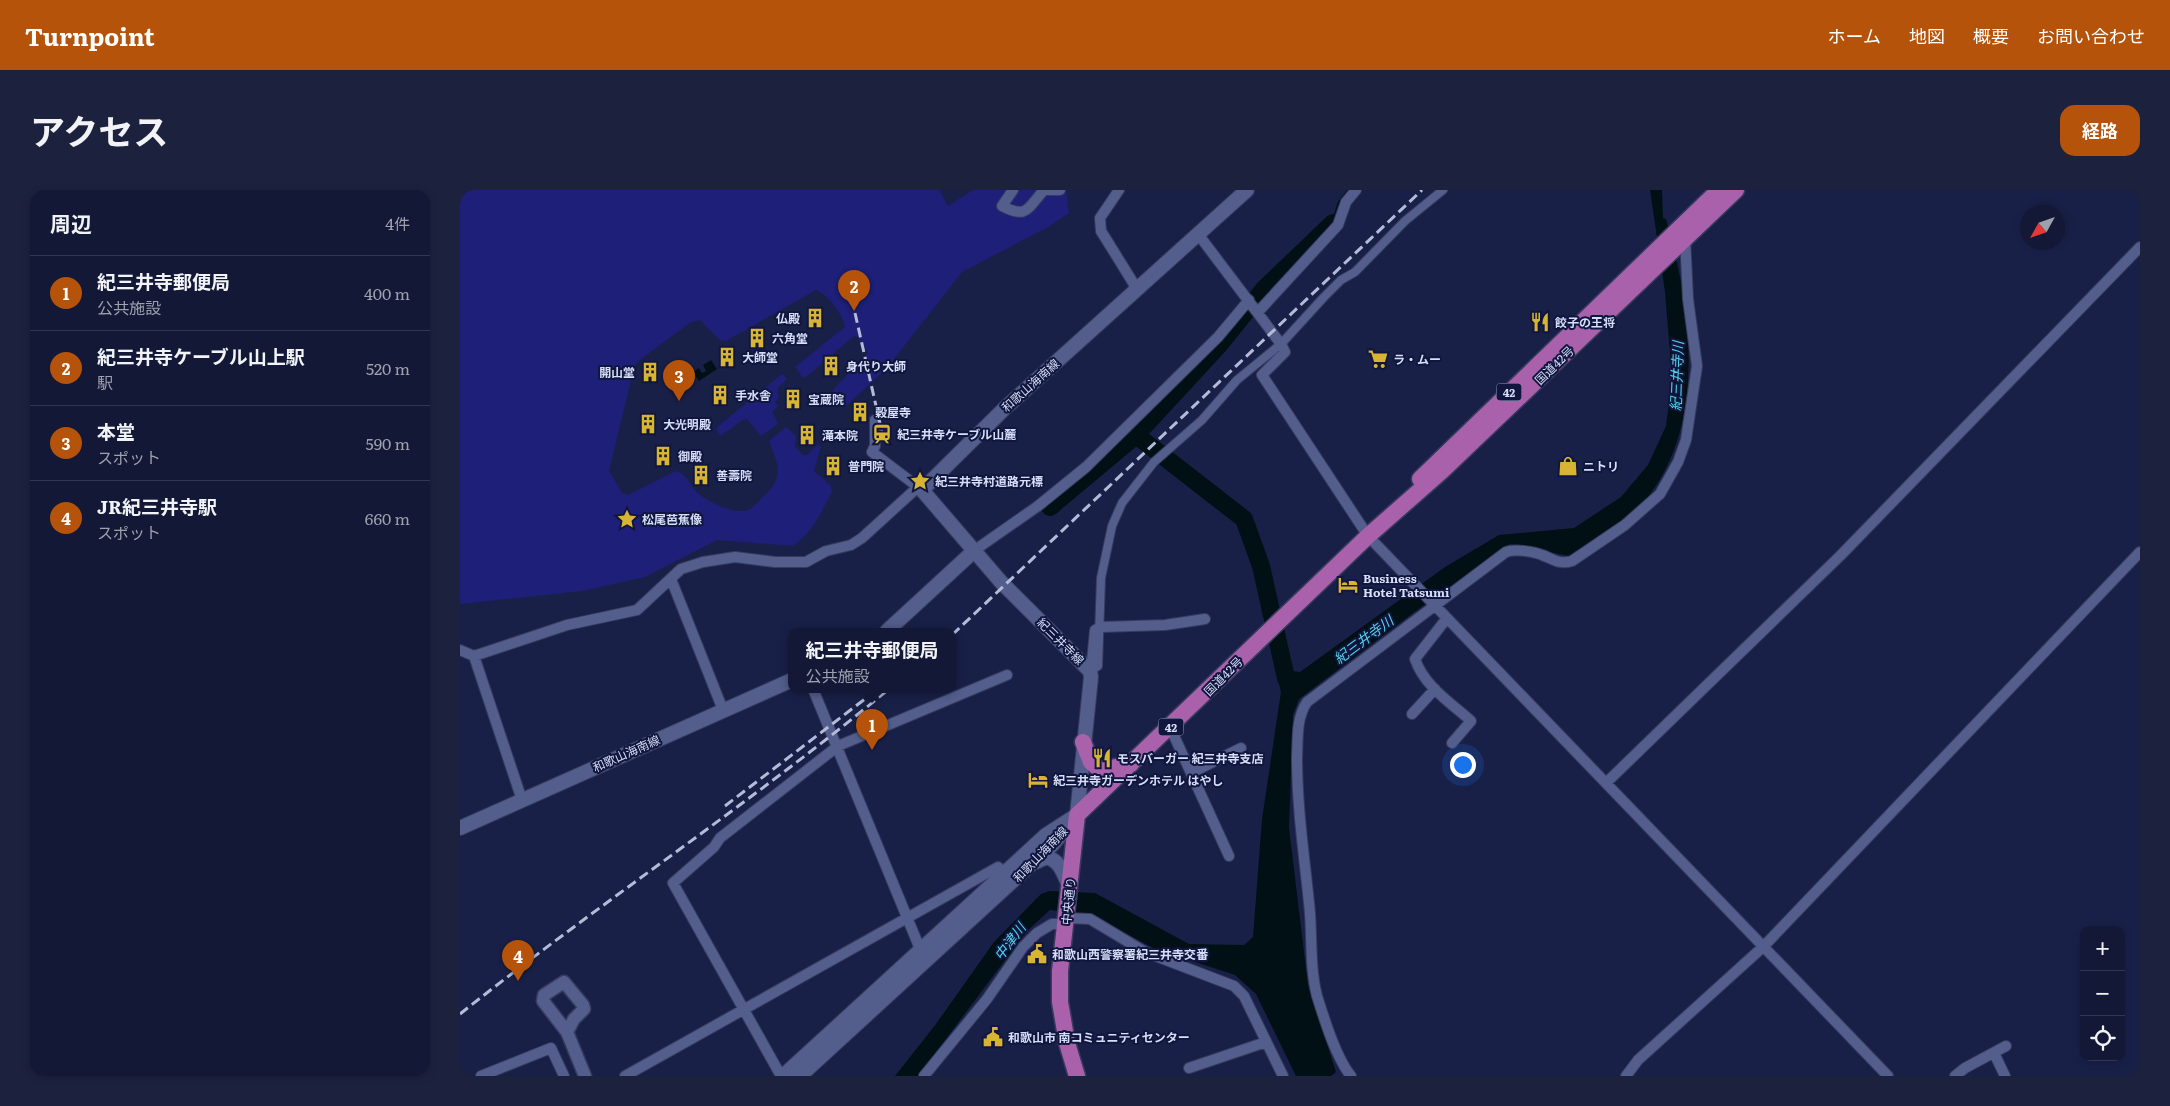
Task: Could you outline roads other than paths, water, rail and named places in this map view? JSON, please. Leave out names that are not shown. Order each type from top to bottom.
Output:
[{"type":"highway","name":"国道42号","points":[[1682,234],[1719,190]]},
{"type":"highway","name":"国道42号","points":[[1077,815],[1170,728],[1368,536],[1443,470],[1655,259],[1682,234],[1736,190]]},
{"type":"highway","points":[[1084,742],[1091,762],[1100,770],[1132,764]]},
{"type":"highway","name":"中央通り","points":[[1077,815],[1060,971],[1060,1002],[1067,1044],[1077,1076]]},
{"type":"main road","name":"和歌山海南線","points":[[920,488],[1004,408],[1247,190]]},
{"type":"main road","points":[[889,628],[975,550],[920,488]]},
{"type":"main road","name":"紀三井寺線","points":[[975,550],[1001,582],[1088,668],[1091,677],[1077,815]]},
{"type":"main road","name":"和歌山海南線","points":[[460,828],[788,682]]},
{"type":"main road","name":"和歌山海南線","points":[[782,1076],[1028,867],[1053,844],[1077,815]]},
{"type":"main road","name":"和歌山海南線","points":[[800,1076],[1046,835],[1077,815]]},
{"type":"main road","points":[[1028,867],[1044,858],[1051,859],[1062,867],[1070,887]]},
{"type":"street","points":[[1013,190],[1002,206],[1016,213],[1024,212],[1044,190],[1060,190]]},
{"type":"street","points":[[1119,190],[1100,218],[1101,231],[1137,289]]},
{"type":"street","points":[[1258,312],[1338,225],[1346,202],[1356,190]]},
{"type":"street","points":[[1101,626],[1102,578],[1112,526],[1122,503],[1154,462],[1202,420],[1249,369],[1281,344],[1335,286],[1355,272],[1405,221],[1443,190]]},
{"type":"street","points":[[1198,234],[1281,344],[1285,352],[1262,375],[1368,536],[1888,1076]]},
{"type":"street","points":[[1348,1075],[1320,1004],[1312,967],[1310,913],[1297,802],[1298,736],[1301,711],[1306,702],[1433,604],[1511,550],[1542,555],[1550,560],[1564,564],[1572,562],[1625,526],[1660,494],[1678,462],[1686,440],[1697,366],[1682,234]]},
{"type":"street","points":[[1606,783],[1841,555],[2140,247]]},
{"type":"street","points":[[975,550],[1038,506],[1088,465],[1218,337],[1249,300]]},
{"type":"street","points":[[460,650],[474,656],[567,625],[637,610],[681,570],[718,558],[735,556],[775,562],[806,562],[826,551],[850,545],[862,538],[920,488],[872,452],[875,446],[875,420]]},
{"type":"street","points":[[1626,1076],[1638,1060],[1764,946],[2140,552]]},
{"type":"street","points":[[672,579],[723,710]]},
{"type":"street","points":[[1447,618],[1415,659],[1418,669],[1434,690],[1471,721],[1452,743]]},
{"type":"street","points":[[1088,668],[1092,662],[1095,630],[1101,626],[1165,625],[1205,619]]},
{"type":"street","points":[[474,656],[522,800]]},
{"type":"street","points":[[782,1076],[673,883],[714,847],[720,838],[838,746],[1007,675]]},
{"type":"street","points":[[1412,714],[1434,690]]},
{"type":"street","points":[[815,693],[918,944],[927,953]]},
{"type":"street","points":[[1170,728],[1229,856]]},
{"type":"street","points":[[1191,773],[1240,748]]},
{"type":"street","points":[[625,1076],[998,867],[1005,874]]},
{"type":"street","points":[[924,1076],[987,999],[1023,947],[1037,933],[1052,924],[1066,919],[1090,919],[1146,952],[1234,986],[1244,996],[1283,1076]]},
{"type":"street","points":[[567,1032],[585,1076]]},
{"type":"street","points":[[1189,1068],[1266,1042]]},
{"type":"street","points":[[1955,1076],[1965,1068],[2006,1046]]},
{"type":"street","points":[[482,1076],[551,1048],[564,1076]]},
{"type":"street","points":[[1994,1053],[2005,1076]]},
{"type":"water","points":[[1650,190],[1662,190],[1663,218],[1666,219],[1676,257],[1688,338],[1688,380],[1683,419],[1671,457],[1652,492],[1618,527],[1569,556],[1510,544],[1413,613],[1299,699],[1293,715],[1289,828],[1308,985],[1336,1072],[1331,1076],[1296,1076],[1256,994],[1235,975],[1153,948],[1092,915],[1050,910],[1027,931],[918,1076],[895,1076],[936,1024],[994,942],[1041,894],[1049,891],[1095,893],[1189,944],[1244,945],[1253,937],[1262,819],[1281,692],[1273,658],[1286,652],[1292,671],[1300,672],[1445,567],[1499,535],[1574,528],[1621,497],[1648,465],[1666,426],[1672,378],[1665,292]]},
{"type":"water","points":[[711,360],[717,369],[699,381],[693,372],[699,368],[702,373],[706,371],[703,365]]},
{"type":"waterway","points":[[1333,223],[1339,203],[1349,190]]},
{"type":"waterway","points":[[1050,507],[1136,435],[1220,344],[1264,289],[1333,223]]},
{"type":"waterway","points":[[1136,435],[1244,519],[1261,566],[1286,678]]},
{"type":"railway","points":[[956,631],[1422,190]]},
{"type":"railway","points":[[855,313],[883,437]]},
{"type":"railway","points":[[725,806],[873,693]]},
{"type":"railway","points":[[460,1014],[567,932],[784,772],[884,693]]},
{"type":"place","name":"紀三井寺ケーブル山上駅","points":[[854,311]]},
{"type":"place","name":"仏殿","points":[[815,318]]},
{"type":"place","name":"餃子の王将","points":[[1540,322]]},
{"type":"place","name":"六角堂","points":[[757,338]]},
{"type":"place","name":"大師堂","points":[[727,357]]},
{"type":"place","name":"ラ・ムー","points":[[1378,359]]},
{"type":"place","name":"身代り大師","points":[[831,366]]},
{"type":"place","name":"開山堂","points":[[650,372]]},
{"type":"place","name":"手水舎","points":[[720,395]]},
{"type":"place","name":"宝蔵院","points":[[793,399]]},
{"type":"place","name":"本堂","points":[[679,401]]},
{"type":"place","name":"穀屋寺","points":[[860,412]]},
{"type":"place","name":"大光明殿","points":[[648,424]]},
{"type":"place","name":"紀三井寺ケーブル山麓","points":[[882,434]]},
{"type":"place","name":"滝本院","points":[[807,435]]},
{"type":"place","name":"御殿","points":[[663,456]]},
{"type":"place","name":"普門院","points":[[833,466]]},
{"type":"place","name":"ニトリ","points":[[1568,466]]},
{"type":"place","name":"善壽院","points":[[701,475]]},
{"type":"place","name":"紀三井寺村道路元標","points":[[920,481]]},
{"type":"place","name":"松尾芭蕉像","points":[[627,519]]},
{"type":"place","name":"Business Hotel Tatsumi","points":[[1348,585]]},
{"type":"place","name":"紀三井寺郵便局","points":[[872,750]]},
{"type":"place","name":"モスバーガー 紀三井寺支店","points":[[1102,758]]},
{"type":"place","name":"紀三井寺ガーデンホテル はやし","points":[[1038,780]]},
{"type":"place","name":"和歌山西警察署紀三井寺交番","points":[[1037,954]]},
{"type":"place","name":"JR紀三井寺駅","points":[[518,981]]},
{"type":"place","name":"和歌山市 南コミュニティセンター","points":[[993,1037]]},
{"type":"water label","name":"紀三井寺川","points":[[1676,376]]},
{"type":"water label","name":"紀三井寺川","points":[[1363,639]]},
{"type":"water label","name":"中津川","points":[[1009,941]]}]
